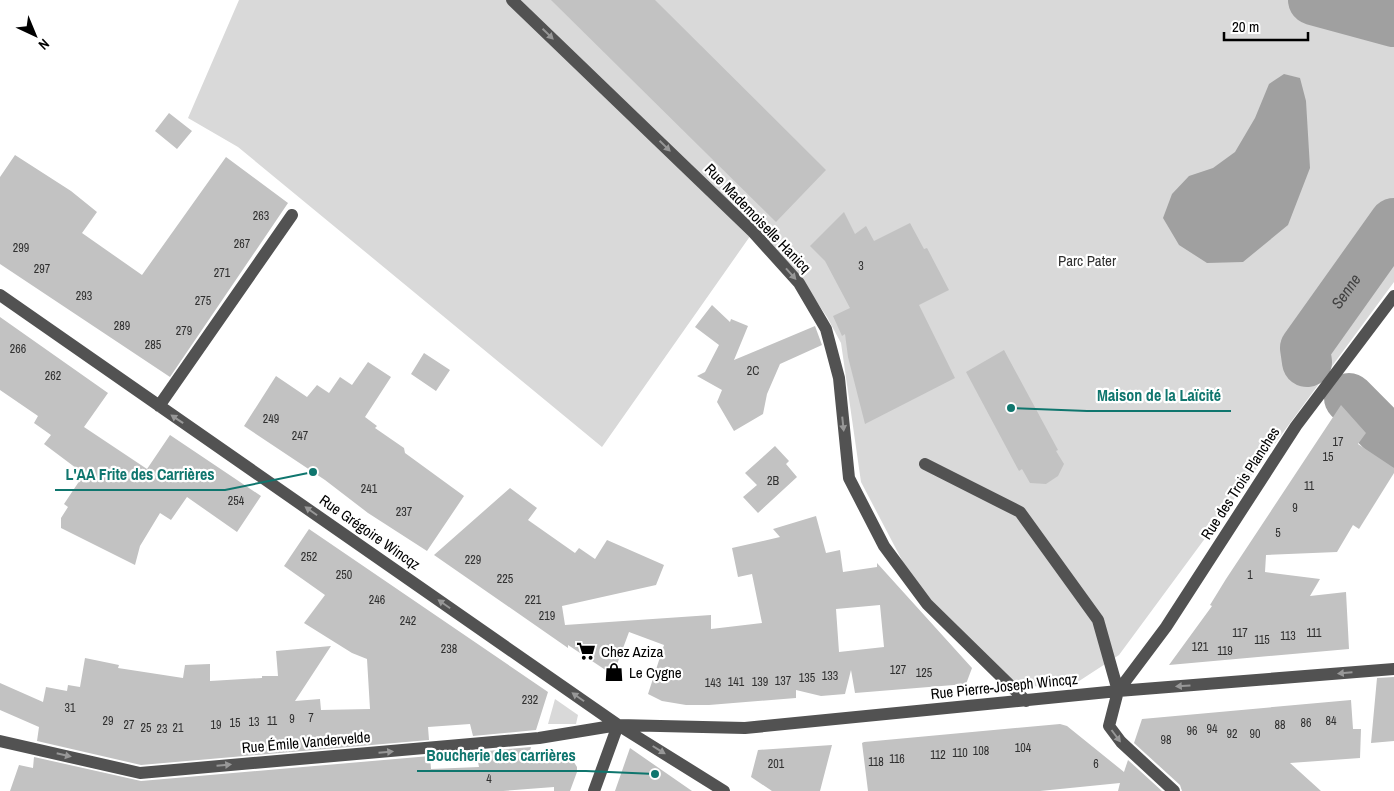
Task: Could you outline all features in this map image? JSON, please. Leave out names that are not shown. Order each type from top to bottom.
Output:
[{"type":"street","name":"Rue Mademoiselle Hanicq","points":[[512,0],[753,232],[799,282],[826,329],[839,378],[849,478],[884,546],[927,604],[1026,701]]},
{"type":"street","points":[[159,406],[292,215]]},
{"type":"street","name":"Rue Grégoire Wincqz","points":[[0,295],[618,725],[724,791]]},
{"type":"street","name":"Rue des Trois Planches","points":[[1118,691],[1166,627],[1296,426],[1394,296]]},
{"type":"street","points":[[925,464],[1020,512],[1098,620],[1118,691],[1109,726],[1121,742],[1174,791]]},
{"type":"street","name":"Rue Pierre-Joseph Wincqz","points":[[618,725],[745,728],[1118,691],[1394,669]]},
{"type":"street","points":[[594,791],[618,725]]},
{"type":"street","name":"Rue Émile Vandervelde","points":[[0,741],[140,772],[538,738],[618,725]]},
{"type":"green space","name":"Parc Pater","points":[[239,0],[1394,0],[1394,282],[1119,655],[1073,685],[1016,687],[915,585],[861,482],[841,343],[827,317],[798,274],[753,232],[602,447],[238,147],[188,118]]},
{"type":"green space","points":[[555,699],[578,715],[576,724],[548,724]]},
{"type":"shaded area","points":[[1284,74],[1300,78],[1306,101],[1310,168],[1288,225],[1243,262],[1207,263],[1179,245],[1163,218],[1172,194],[1189,176],[1213,168],[1235,152],[1255,118],[1269,84]]},
{"type":"building","points":[[551,0],[655,0],[826,170],[776,222]]},
{"type":"building","points":[[169,113],[192,131],[177,149],[155,131]]},
{"type":"building","points":[[15,155],[71,191],[97,212],[82,233],[142,275],[226,157],[288,203],[170,377],[0,264],[0,177]]},
{"type":"building","points":[[844,212],[855,234],[866,226],[874,241],[910,223],[924,249],[927,248],[949,290],[919,305],[955,378],[865,424],[848,357],[845,334],[842,336],[833,316],[850,308],[825,261],[810,246]]},
{"type":"building","points":[[712,305],[730,322],[731,319],[748,326],[734,360],[815,326],[822,345],[780,364],[767,394],[763,414],[734,431],[717,402],[722,390],[697,376],[705,372],[719,345],[695,327]]},
{"type":"building","points":[[0,317],[108,393],[84,427],[147,469],[170,435],[261,496],[237,532],[187,497],[171,520],[160,513],[140,546],[135,565],[61,528],[61,518],[68,507],[64,504],[84,474],[44,444],[51,435],[34,423],[38,416],[0,390]]},
{"type":"building","points":[[1004,350],[1064,464],[1058,476],[1046,484],[1030,483],[1022,469],[1019,471],[966,372]]},
{"type":"building","points":[[424,353],[450,370],[436,391],[411,374]]},
{"type":"building","points":[[368,362],[391,377],[365,417],[377,426],[375,428],[404,448],[405,453],[464,496],[427,551],[368,513],[325,480],[244,426],[276,376],[307,397],[317,385],[329,393],[340,377],[352,385]]},
{"type":"building","points":[[1341,405],[1366,433],[1358,444],[1394,468],[1394,473],[1359,529],[1353,525],[1337,552],[1266,555],[1265,572],[1320,579],[1310,596],[1346,592],[1349,649],[1169,665],[1212,606],[1210,605],[1226,579]]},
{"type":"building","points":[[775,446],[789,461],[786,464],[797,477],[758,513],[743,497],[757,485],[745,473]]},
{"type":"building","points":[[510,488],[537,508],[528,520],[575,553],[579,548],[595,559],[607,540],[664,565],[656,585],[562,606],[565,625],[711,615],[711,629],[762,623],[752,574],[738,577],[732,548],[780,537],[773,529],[816,516],[826,553],[840,550],[843,572],[877,567],[877,563],[972,668],[966,684],[855,693],[851,670],[845,694],[821,696],[796,690],[796,698],[709,705],[686,705],[662,701],[648,694],[664,645],[629,632],[613,675],[568,645],[568,648],[434,555]],"holes":[[[880,605],[884,647],[839,652],[836,609]]]},
{"type":"building","points":[[309,529],[548,692],[536,730],[473,736],[470,724],[428,727],[429,740],[141,765],[37,741],[39,727],[0,710],[0,683],[43,702],[46,687],[67,691],[68,685],[80,687],[85,658],[119,665],[118,668],[183,678],[185,665],[210,664],[210,681],[278,676],[276,651],[331,646],[295,701],[320,699],[321,710],[370,709],[367,659],[352,653],[304,623],[325,595],[284,566]]},
{"type":"building","points":[[1394,677],[1394,741],[1371,743],[1377,678]]},
{"type":"building","points":[[1351,700],[1353,729],[1361,729],[1360,758],[1290,763],[1321,791],[1182,791],[1180,785],[1134,743],[1142,719]]},
{"type":"building","points":[[1060,724],[1067,726],[1124,772],[1128,760],[1162,791],[1118,791],[1120,783],[1040,791],[868,791],[862,743],[864,742]]},
{"type":"building","points":[[832,745],[820,791],[772,791],[751,777],[758,750]]},
{"type":"building","points":[[531,747],[527,762],[572,759],[577,767],[577,772],[570,791],[554,791],[554,787],[503,791],[10,791],[19,765],[33,768],[34,757],[141,781],[430,756],[431,769],[479,767],[476,752]]},
{"type":"building","points":[[630,748],[692,791],[615,791]]},
{"type":"waterway","name":"Senne","points":[[1313,0],[1394,22]]},
{"type":"waterway","name":"Senne","points":[[1307,362],[1305,348],[1394,223]]},
{"type":"waterway","name":"Senne","points":[[1349,398],[1394,443]]},
{"type":"place","name":"Maison de la Laïcité","points":[[1011,408]]},
{"type":"place","name":"L'AA Frite des Carrières","points":[[313,472]]},
{"type":"place","name":"Chez Aziza","points":[[586,651]]},
{"type":"place","name":"Le Cygne","points":[[614,672]]},
{"type":"place","name":"Boucherie des carrières","points":[[655,774]]}]
